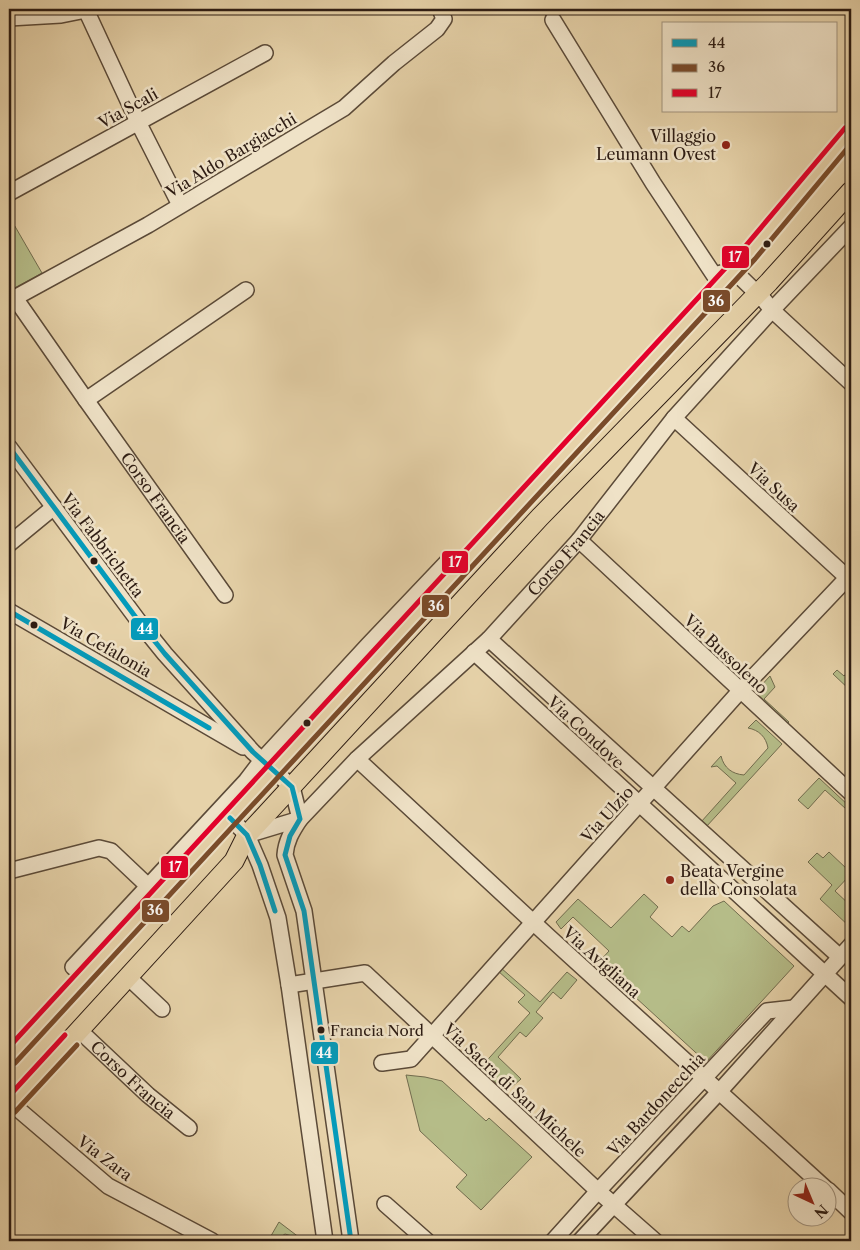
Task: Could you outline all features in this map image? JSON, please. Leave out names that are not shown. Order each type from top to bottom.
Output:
[{"type":"main road","points":[[9,1058],[230,818],[263,761],[453,565],[523,500],[749,254],[851,133]]},
{"type":"main road","name":"Corso Francia","points":[[10,1106],[234,861],[247,835],[540,517],[758,293],[851,191]]},
{"type":"street","points":[[9,18],[89,9],[138,122],[180,205]]},
{"type":"street","name":"Via Aldo Bargiacchi","points":[[12,299],[148,225],[344,108],[394,63],[437,30],[444,19],[440,9]]},
{"type":"street","points":[[553,20],[653,183],[714,275],[733,270],[758,293],[772,310],[851,383]]},
{"type":"street","name":"Via Scali","points":[[9,193],[265,53]]},
{"type":"street","name":"Corso Francia","points":[[247,835],[300,819],[357,759],[489,639],[579,540],[674,418],[772,310],[851,227]]},
{"type":"street","points":[[86,400],[246,290]]},
{"type":"street","name":"Corso Francia","points":[[12,299],[225,595]]},
{"type":"street","name":"Via Susa","points":[[674,418],[850,578]]},
{"type":"street","name":"Via Fabbrichetta","points":[[9,447],[140,624],[201,695],[263,761]]},
{"type":"street","points":[[523,500],[540,517]]},
{"type":"street","points":[[9,544],[54,507]]},
{"type":"street","name":"Via Bussoleno","points":[[579,540],[851,793]]},
{"type":"street","name":"Via Ulzio","points":[[382,1063],[411,1059],[740,691],[850,578]]},
{"type":"street","name":"Via Cefalonia","points":[[9,611],[263,761]]},
{"type":"street","name":"Via Condove","points":[[489,639],[840,957]]},
{"type":"street","name":"Via Condove","points":[[474,652],[851,998]]},
{"type":"street","points":[[186,714],[201,695]]},
{"type":"street","name":"Via Avigliana","points":[[357,759],[814,1178]]},
{"type":"street","points":[[84,976],[74,967],[263,761],[292,787],[300,819],[291,833],[285,855],[304,911],[351,1241]]},
{"type":"street","points":[[230,818],[247,835],[260,865],[278,918],[325,1241]]},
{"type":"street","points":[[9,871],[99,848],[111,851],[148,886]]},
{"type":"street","points":[[580,1241],[719,1092],[851,945]]},
{"type":"street","name":"Via Sacra di San Michele","points":[[289,986],[314,980],[365,974],[598,1191],[655,1241]]},
{"type":"street","points":[[129,978],[162,1009]]},
{"type":"street","name":"Via Bardonecchia","points":[[553,1241],[767,1011],[794,1008]]},
{"type":"street","name":"Corso Francia","points":[[80,1031],[148,1095],[189,1128]]},
{"type":"street","name":"Via Zara","points":[[10,1106],[108,1186],[212,1241]]},
{"type":"street","points":[[838,1200],[851,1212]]},
{"type":"street","points":[[385,1204],[427,1241]]},
{"type":"green space","points":[[9,216],[42,273],[9,291]]},
{"type":"green space","points":[[851,668],[851,691],[833,674],[837,670],[844,676]]},
{"type":"green space","points":[[770,676],[775,687],[764,699],[789,722],[787,724],[758,699],[758,689]]},
{"type":"green space","points":[[756,720],[782,744],[706,827],[701,822],[736,783],[717,766],[711,767],[721,756],[729,770],[744,775],[768,748],[766,741],[761,735],[755,730],[748,728]]},
{"type":"green space","points":[[819,778],[849,806],[846,809],[825,790],[808,809],[798,800]]},
{"type":"green space","points":[[829,852],[847,869],[849,867],[851,869],[851,874],[835,891],[851,906],[850,927],[820,899],[832,885],[808,862],[817,853],[823,858]]},
{"type":"green space","points":[[644,894],[658,907],[650,917],[672,937],[682,926],[689,932],[713,906],[724,901],[794,966],[706,1062],[598,963],[609,951],[573,917],[561,929],[556,922],[578,899],[611,928]]},
{"type":"green space","points":[[501,968],[540,1002],[567,972],[577,980],[561,999],[553,992],[536,1012],[543,1018],[526,1037],[520,1032],[498,1057],[521,1079],[506,1092],[480,1068],[530,1013],[518,1002],[525,995],[498,971]]},
{"type":"green space","points":[[406,1075],[442,1081],[486,1121],[489,1118],[532,1157],[481,1210],[456,1187],[467,1175],[420,1131]]},
{"type":"green space","points":[[279,1222],[304,1241],[285,1234],[274,1241],[268,1241]]},
{"type":"transit line","name":"17","points":[[9,1047],[743,249],[845,128]]},
{"type":"transit line","name":"36","points":[[15,1063],[755,259],[851,144]]},
{"type":"transit line","name":"44","points":[[9,447],[165,654],[253,752],[292,787],[300,819],[290,836],[285,855],[304,911],[351,1241]]},
{"type":"transit line","name":"44","points":[[9,611],[209,728]]},
{"type":"transit line","name":"44","points":[[230,818],[247,835],[260,865],[275,911]]},
{"type":"transit line","name":"17","points":[[9,1096],[65,1035]]},
{"type":"transit line","name":"36","points":[[15,1112],[77,1045]]},
{"type":"place","name":"Villaggio Leumann Ovest","points":[[726,145]]},
{"type":"place","name":"Beata Vergine della Consolata","points":[[670,880]]},
{"type":"place","name":"Francia Nord","points":[[321,1030]]}]
